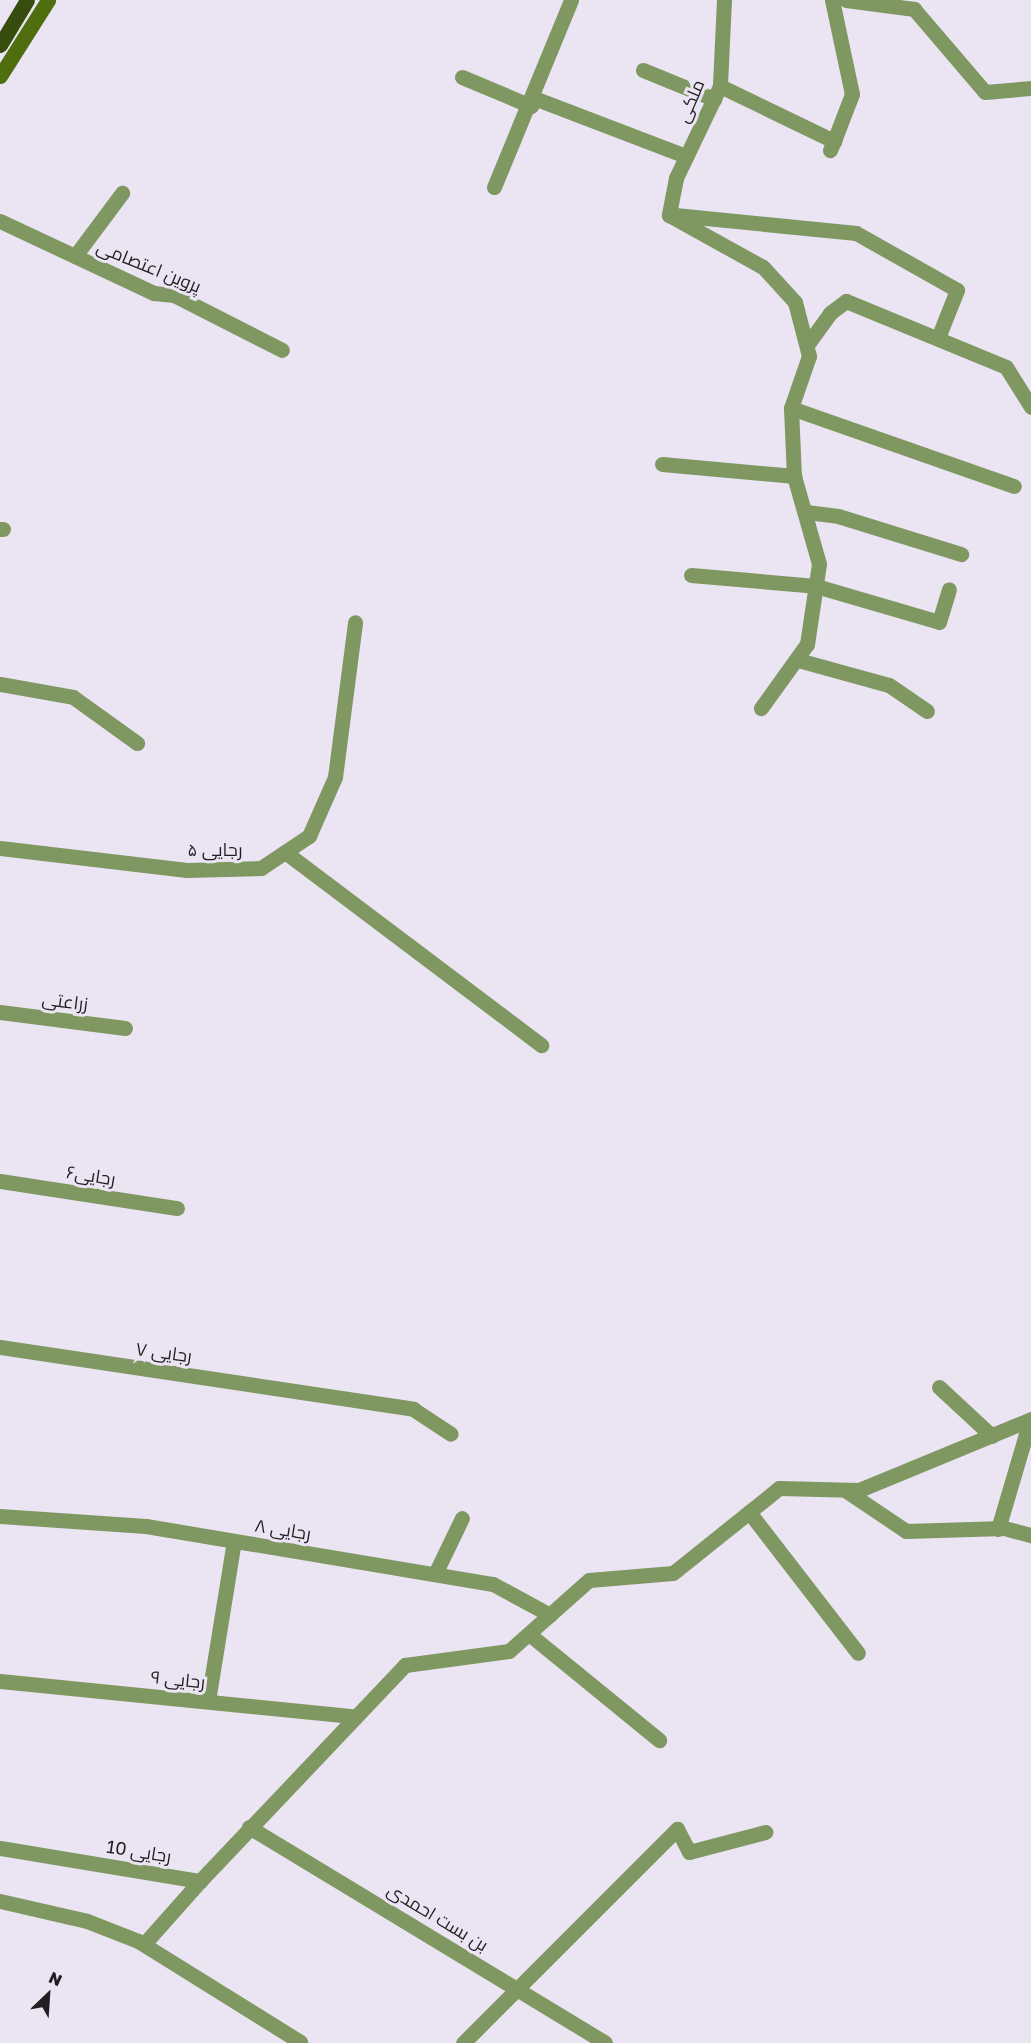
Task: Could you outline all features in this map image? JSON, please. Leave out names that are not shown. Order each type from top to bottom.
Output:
[{"type":"main road","points":[[0,45],[27,0]]},
{"type":"main road","points":[[0,76],[48,0]]},
{"type":"street","points":[[494,187],[532,102],[571,0]]},
{"type":"street","name":"ملکی","points":[[669,215],[676,178],[717,92],[724,0]]},
{"type":"street","points":[[643,70],[717,92],[832,146],[852,94],[832,0]]},
{"type":"street","points":[[846,0],[914,9],[985,92],[1031,88]]},
{"type":"street","points":[[462,77],[686,156]]},
{"type":"street","points":[[75,256],[122,193]]},
{"type":"street","points":[[669,215],[856,232],[957,290],[938,338]]},
{"type":"street","points":[[669,215],[763,267],[795,302],[807,345],[809,356],[790,408],[794,476],[819,553],[816,586],[807,644],[798,660],[761,708]]},
{"type":"street","name":"پروین اعتصامی","points":[[0,221],[154,293],[174,295],[282,350]]},
{"type":"street","points":[[807,345],[830,313],[846,301],[1006,367],[1031,406]]},
{"type":"street","points":[[790,408],[1014,486]]},
{"type":"street","points":[[662,464],[794,476]]},
{"type":"street","points":[[806,512],[838,516],[961,554]]},
{"type":"street","points":[[691,575],[816,586],[939,622],[949,589]]},
{"type":"street","name":"رجایی ۵","points":[[0,848],[187,870],[261,868],[309,836],[335,777],[355,622]]},
{"type":"street","points":[[798,660],[889,685],[927,711]]},
{"type":"street","points":[[0,684],[48,690],[84,702],[137,743]]},
{"type":"street","points":[[285,852],[541,1045]]},
{"type":"street","name":"زراعتی","points":[[0,1012],[125,1028]]},
{"type":"street","name":"رجایی۶","points":[[0,1181],[177,1208]]},
{"type":"street","name":"رجایی ۷","points":[[0,1347],[413,1409],[451,1434]]},
{"type":"street","points":[[939,1387],[992,1436]]},
{"type":"street","points":[[144,1944],[352,1716],[405,1665],[509,1651],[589,1580],[673,1573],[779,1488],[859,1490],[1030,1420]]},
{"type":"street","points":[[998,1529],[1030,1420]]},
{"type":"street","points":[[845,1490],[906,1531],[998,1529],[1031,1535]]},
{"type":"street","points":[[749,1512],[858,1653]]},
{"type":"street","name":"رجایی ۸","points":[[0,1516],[147,1526],[493,1584],[550,1614]]},
{"type":"street","points":[[435,1574],[462,1518]]},
{"type":"street","points":[[208,1701],[234,1541]]},
{"type":"street","points":[[529,1634],[658,1740]]},
{"type":"street","name":"رجایی ۹","points":[[0,1681],[352,1716]]},
{"type":"street","name":"بن بست احمدی","points":[[249,1827],[521,1989],[605,2043]]},
{"type":"street","points":[[463,2043],[521,1989],[677,1829],[690,1852],[765,1832]]},
{"type":"street","name":"رجایی 10","points":[[0,1848],[200,1881]]},
{"type":"street","points":[[0,1901],[87,1921],[144,1944],[300,2042]]}]
